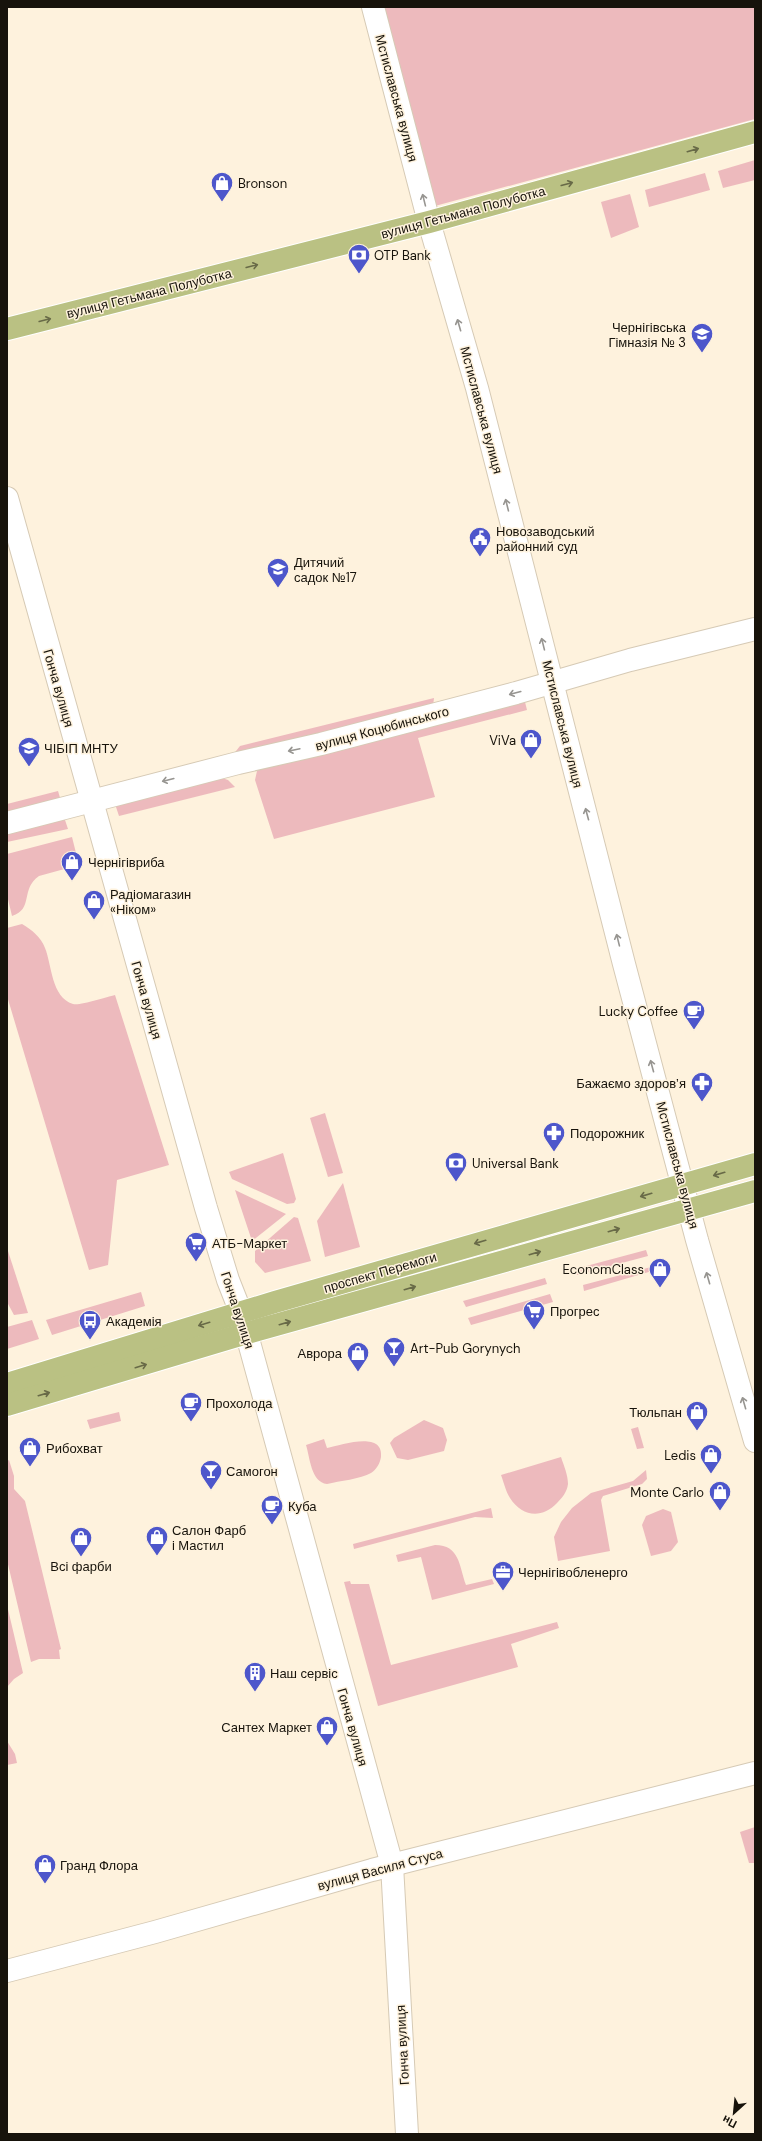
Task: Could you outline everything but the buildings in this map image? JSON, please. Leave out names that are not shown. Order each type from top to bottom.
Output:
[{"type":"main road","name":"вулиця Гетьмана Полуботка","points":[[7,329],[430,222],[755,132]]},
{"type":"main road","name":"проспект Перемоги","points":[[7,1405],[244,1323],[683,1185],[755,1164]]},
{"type":"main road","name":"проспект Перемоги","points":[[7,1384],[755,1191]]},
{"type":"street","name":"Мстиславська вулиця","points":[[373,7],[430,222],[477,388],[624,964],[689,1209],[755,1440]]},
{"type":"street","name":"Гонча вулиця","points":[[7,498],[206,1208],[228,1280],[244,1323],[392,1865],[407,2134]]},
{"type":"street","name":"вулиця Коцюбинського","points":[[7,823],[238,763],[321,744],[755,629]]},
{"type":"street","name":"вулиця Василя Стуса","points":[[7,1971],[112,1944],[392,1865],[755,1773]]},
{"type":"shaded area","points":[[384,7],[755,7],[755,119],[435,206]]},
{"type":"shaded area","points":[[755,160],[755,180],[723,188],[718,171]]},
{"type":"shaded area","points":[[705,173],[710,190],[649,207],[645,190]]},
{"type":"shaded area","points":[[630,194],[639,227],[611,238],[601,202]]},
{"type":"shaded area","points":[[434,698],[433,706],[238,755],[236,751],[240,746]]},
{"type":"shaded area","points":[[525,702],[527,710],[418,738],[435,797],[274,839],[255,780],[257,771],[263,767]]},
{"type":"shaded area","points":[[222,778],[228,780],[235,787],[119,816],[116,807],[119,801]]},
{"type":"shaded area","points":[[58,791],[61,801],[7,816],[7,804]]},
{"type":"shaded area","points":[[60,818],[65,820],[68,829],[7,842],[7,830]]},
{"type":"shaded area","points":[[72,837],[79,865],[39,876],[33,881],[30,887],[23,909],[19,913],[12,916],[7,895],[7,854]]},
{"type":"shaded area","points":[[22,924],[36,934],[41,940],[47,955],[56,988],[60,995],[66,1000],[73,1004],[87,1003],[115,995],[169,1165],[117,1180],[108,1265],[89,1270],[7,996],[7,928]]},
{"type":"shaded area","points":[[325,1113],[343,1173],[328,1177],[310,1118]]},
{"type":"shaded area","points":[[283,1153],[296,1199],[294,1203],[287,1204],[232,1179],[229,1172]]},
{"type":"shaded area","points":[[343,1183],[360,1247],[325,1257],[317,1221]]},
{"type":"shaded area","points":[[235,1190],[286,1214],[252,1241]]},
{"type":"shaded area","points":[[294,1217],[298,1218],[311,1261],[265,1273],[255,1262],[255,1251]]},
{"type":"shaded area","points":[[7,1248],[28,1313],[14,1315],[7,1302]]},
{"type":"shaded area","points":[[646,1250],[648,1256],[577,1275],[575,1269]]},
{"type":"shaded area","points":[[651,1267],[652,1271],[584,1291],[583,1285]]},
{"type":"shaded area","points":[[545,1278],[547,1284],[466,1307],[463,1301]]},
{"type":"shaded area","points":[[141,1292],[145,1306],[52,1335],[46,1320]]},
{"type":"shaded area","points":[[550,1294],[553,1302],[471,1325],[468,1318]]},
{"type":"shaded area","points":[[32,1320],[39,1339],[7,1349],[7,1327]]},
{"type":"shaded area","points":[[119,1412],[121,1421],[90,1429],[87,1420]]},
{"type":"shaded area","points":[[424,1420],[443,1428],[447,1440],[444,1451],[408,1460],[397,1458],[390,1443],[394,1438]]},
{"type":"shaded area","points":[[638,1427],[644,1448],[637,1449],[631,1429]]},
{"type":"shaded area","points":[[324,1439],[327,1448],[360,1441],[369,1441],[376,1444],[380,1449],[381,1457],[377,1468],[371,1473],[362,1477],[327,1484],[322,1482],[314,1474],[306,1445]]},
{"type":"shaded area","points":[[561,1457],[567,1474],[568,1484],[564,1495],[557,1503],[545,1512],[532,1514],[520,1509],[507,1493],[501,1475]]},
{"type":"shaded area","points":[[9,1460],[14,1476],[14,1489],[25,1501],[61,1649],[59,1650],[60,1659],[39,1659],[31,1662],[7,1560],[7,1461]]},
{"type":"shaded area","points":[[646,1470],[647,1479],[642,1484],[603,1496],[601,1500],[610,1551],[558,1561],[554,1537],[561,1522],[572,1508],[591,1493],[633,1481]]},
{"type":"shaded area","points":[[491,1508],[493,1518],[475,1517],[354,1549],[353,1544]]},
{"type":"shaded area","points":[[663,1509],[671,1512],[678,1542],[671,1551],[651,1556],[642,1525],[646,1516]]},
{"type":"shaded area","points":[[435,1545],[443,1546],[454,1553],[460,1564],[466,1585],[492,1579],[494,1584],[432,1600],[421,1557],[398,1562],[396,1555]]},
{"type":"shaded area","points":[[350,1581],[351,1584],[369,1584],[391,1665],[557,1622],[559,1628],[511,1644],[518,1667],[378,1706],[344,1582]]},
{"type":"shaded area","points":[[7,1605],[23,1673],[14,1679],[7,1687]]},
{"type":"shaded area","points":[[7,1741],[15,1754],[17,1763],[7,1765]]},
{"type":"shaded area","points":[[755,1827],[755,1863],[749,1863],[740,1832]]},
{"type":"place","name":"Bronson","points":[[222,202]]},
{"type":"place","name":"OTP Bank","points":[[359,274]]},
{"type":"place","name":"Чернігівська Гімназія № 3","points":[[702,354]]},
{"type":"place","name":"Новозаводський районний суд","points":[[480,558]]},
{"type":"place","name":"Дитячий садок №17","points":[[278,588]]},
{"type":"place","name":"ViVa","points":[[531,760]]},
{"type":"place","name":"ЧІБІП МНТУ","points":[[29,768]]},
{"type":"place","name":"Чернігівриба","points":[[72,882]]},
{"type":"place","name":"Радіомагазин «Ніком»","points":[[94,920]]},
{"type":"place","name":"Lucky Coffee","points":[[694,1030]]},
{"type":"place","name":"Бажаємо здоровʼя","points":[[702,1102]]},
{"type":"place","name":"Подорожник","points":[[554,1152]]},
{"type":"place","name":"Universal Bank","points":[[456,1182]]},
{"type":"place","name":"АТБ-Маркет","points":[[196,1262]]},
{"type":"place","name":"EconomClass","points":[[660,1288]]},
{"type":"place","name":"Прогрес","points":[[534,1330]]},
{"type":"place","name":"Академія","points":[[90,1340]]},
{"type":"place","name":"Art-Pub Gorynych","points":[[394,1368]]},
{"type":"place","name":"Аврора","points":[[358,1372]]},
{"type":"place","name":"Прохолода","points":[[191,1422]]},
{"type":"place","name":"Тюльпан","points":[[697,1432]]},
{"type":"place","name":"Рибохват","points":[[30,1468]]},
{"type":"place","name":"Ledis","points":[[711,1474]]},
{"type":"place","name":"Самогон","points":[[211,1490]]},
{"type":"place","name":"Monte Carlo","points":[[720,1512]]},
{"type":"place","name":"Куба","points":[[272,1526]]},
{"type":"place","name":"Салон Фарб і Мастил","points":[[157,1556]]},
{"type":"place","name":"Всі фарби","points":[[81,1558]]},
{"type":"place","name":"Чернігівобленерго","points":[[503,1592]]},
{"type":"place","name":"Наш сервіс","points":[[255,1692]]},
{"type":"place","name":"Сантех Маркет","points":[[327,1746]]},
{"type":"place","name":"Гранд Флора","points":[[45,1884]]}]
